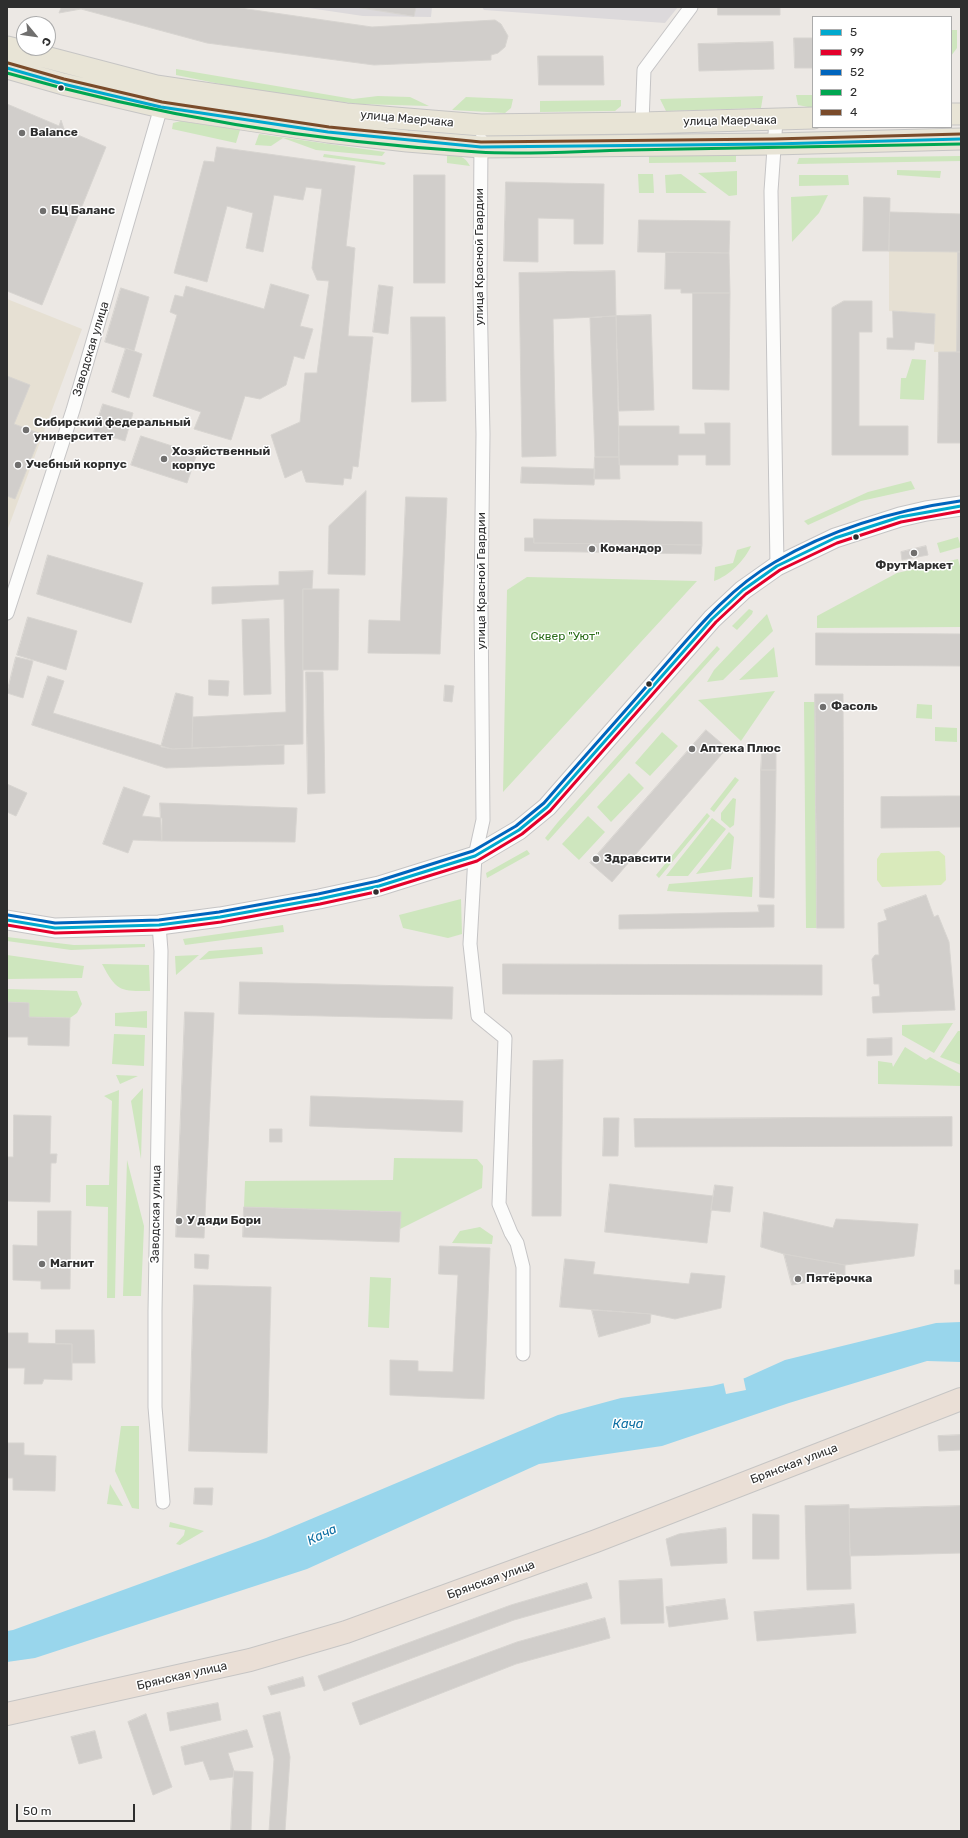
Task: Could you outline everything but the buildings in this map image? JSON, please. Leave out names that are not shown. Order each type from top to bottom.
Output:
[{"type":"highway","name":"Брянская улица","points":[[7,1714],[250,1660],[346,1632],[596,1541],[961,1399]]},
{"type":"main road","name":"улица Маерчака","points":[[7,47],[156,86],[346,114],[481,125],[642,123],[812,118]]},
{"type":"main road","name":"улица Маерчака","points":[[7,68],[63,84],[161,107],[328,132],[407,141],[481,147],[774,144],[961,139]]},
{"type":"street","points":[[642,123],[644,70],[691,7]]},
{"type":"street","name":"Заводская улица","points":[[7,613],[72,410],[161,107]]},
{"type":"street","points":[[776,120],[771,191],[777,566]]},
{"type":"street","name":"улица Красной Гвардии","points":[[481,125],[480,291],[483,434],[481,603],[483,820],[475,856],[470,944],[478,1016],[505,1038],[499,1204],[511,1233],[518,1243],[523,1267],[523,1354]]},
{"type":"street","points":[[7,920],[55,928],[159,924],[220,917],[319,899],[379,886],[475,856],[519,830],[548,807],[712,619],[743,590],[777,566],[858,530],[926,511],[961,506]]},
{"type":"street","name":"Заводская улица","points":[[159,924],[161,950],[155,1319],[156,1408],[163,1502]]},
{"type":"shaded area","points":[[302,7],[432,7],[431,17],[363,16]]},
{"type":"shaded area","points":[[482,7],[678,7],[665,23],[484,10]]},
{"type":"shaded area","points":[[864,197],[890,198],[890,212],[961,214],[961,443],[938,443],[939,352],[934,352],[935,314],[889,311],[889,251],[863,251]]},
{"type":"shaded area","name":"Сибирский федеральный университет","points":[[7,299],[82,329],[7,531]]},
{"type":"green space","points":[[952,30],[957,30],[957,48],[952,55]]},
{"type":"green space","points":[[176,69],[353,99],[378,96],[410,97],[429,106],[358,104],[250,90],[176,75]]},
{"type":"green space","points":[[796,95],[812,95],[812,108],[798,105]]},
{"type":"green space","points":[[763,96],[761,108],[666,111],[660,99]]},
{"type":"green space","points":[[466,97],[513,99],[511,108],[505,113],[452,110]]},
{"type":"green space","points":[[621,100],[621,106],[615,111],[540,112],[540,101]]},
{"type":"green space","points":[[181,121],[240,130],[236,143],[172,129],[173,123]]},
{"type":"green space","points":[[259,134],[385,152],[382,156],[316,150],[283,138],[271,146],[255,145]]},
{"type":"green space","points":[[736,153],[736,162],[649,163],[649,154]]},
{"type":"green space","points":[[324,154],[386,163],[384,165],[323,157]]},
{"type":"green space","points":[[447,154],[461,157],[466,160],[470,166],[447,163]]},
{"type":"green space","points":[[961,156],[961,161],[797,164],[799,158]]},
{"type":"green space","points":[[897,170],[941,171],[940,178],[897,175]]},
{"type":"green space","points":[[737,171],[737,195],[729,196],[698,173]]},
{"type":"green space","points":[[638,174],[653,174],[654,193],[639,193]]},
{"type":"green space","points":[[681,174],[707,193],[666,193],[665,175]]},
{"type":"green space","points":[[799,175],[848,175],[849,185],[799,186]]},
{"type":"green space","points":[[828,195],[819,213],[792,242],[791,197]]},
{"type":"green space","points":[[912,359],[926,360],[924,400],[900,399],[901,378],[906,378]]},
{"type":"green space","points":[[911,481],[915,489],[861,501],[808,525],[804,521],[868,492]]},
{"type":"green space","points":[[958,537],[961,547],[940,553],[937,543]]},
{"type":"green space","points":[[751,546],[745,557],[736,567],[720,579],[714,581],[715,567],[733,563],[737,550]]},
{"type":"green space","points":[[958,559],[961,570],[961,627],[817,628],[817,616],[897,573]]},
{"type":"green space","name":"Сквер \"Уют\"","points":[[527,577],[697,581],[503,792],[507,590]]},
{"type":"green space","points":[[749,609],[753,611],[752,614],[737,630],[732,626]]},
{"type":"green space","points":[[767,614],[773,631],[723,680],[707,682],[714,670]]},
{"type":"green space","points":[[717,646],[720,649],[548,841],[545,838],[558,822]]},
{"type":"green space","points":[[774,647],[778,677],[739,680]]},
{"type":"green space","points":[[775,691],[741,741],[698,700]]},
{"type":"green space","points":[[804,702],[815,702],[817,928],[806,928]]},
{"type":"green space","points":[[917,704],[932,705],[932,719],[916,718]]},
{"type":"green space","points":[[935,727],[957,728],[957,742],[935,741]]},
{"type":"green space","points":[[662,732],[678,746],[650,776],[635,763]]},
{"type":"green space","points":[[629,773],[644,788],[611,822],[597,807]]},
{"type":"green space","points":[[735,777],[739,780],[714,812],[710,809]]},
{"type":"green space","points":[[733,798],[736,799],[734,825],[730,828],[721,820],[721,813]]},
{"type":"green space","points":[[707,813],[710,816],[659,878],[656,875]]},
{"type":"green space","points":[[588,816],[605,832],[579,860],[562,844]]},
{"type":"green space","points":[[712,818],[726,829],[688,876],[666,876]]},
{"type":"green space","points":[[729,832],[734,837],[731,869],[696,874]]},
{"type":"green space","points":[[527,850],[530,854],[487,878],[486,873]]},
{"type":"green space","points":[[939,851],[945,856],[946,880],[941,885],[882,887],[877,880],[877,859],[881,853]]},
{"type":"green space","points":[[753,877],[752,897],[667,891],[669,884]]},
{"type":"green space","points":[[461,899],[462,934],[448,938],[403,928],[399,915]]},
{"type":"green space","points":[[283,925],[284,932],[185,945],[183,939]]},
{"type":"green space","points":[[7,937],[74,945],[145,944],[145,947],[71,950],[7,941]]},
{"type":"green space","points":[[262,947],[263,954],[199,960],[209,951]]},
{"type":"green space","points":[[7,955],[84,966],[82,978],[7,979]]},
{"type":"green space","points":[[199,955],[176,975],[175,956]]},
{"type":"green space","points":[[102,964],[149,965],[150,991],[132,991],[120,988],[112,980]]},
{"type":"green space","points":[[7,989],[77,991],[82,1004],[77,1013],[70,1018],[29,1017],[29,1003],[7,1002]]},
{"type":"green space","points":[[147,1011],[147,1028],[115,1026],[115,1013]]},
{"type":"green space","points":[[953,1023],[934,1053],[902,1035],[902,1025]]},
{"type":"green space","points":[[958,1031],[961,1031],[961,1065],[940,1057]]},
{"type":"green space","points":[[114,1034],[145,1035],[144,1066],[112,1064]]},
{"type":"green space","points":[[905,1047],[926,1060],[930,1057],[961,1074],[961,1086],[878,1084],[878,1061],[892,1063],[893,1067]]},
{"type":"green space","points":[[116,1075],[138,1076],[120,1084]]},
{"type":"green space","points":[[143,1088],[141,1159],[131,1101]]},
{"type":"green space","points":[[119,1090],[115,1298],[107,1298],[108,1207],[86,1206],[86,1185],[109,1185],[112,1101],[104,1096]]},
{"type":"green space","points":[[394,1158],[477,1159],[483,1166],[482,1188],[400,1229],[400,1212],[244,1207],[245,1181],[393,1180]]},
{"type":"green space","points":[[127,1160],[144,1226],[141,1296],[123,1296]]},
{"type":"green space","points":[[480,1227],[493,1236],[492,1244],[452,1243],[460,1231]]},
{"type":"green space","points":[[370,1277],[391,1278],[389,1328],[368,1327]]},
{"type":"green space","points":[[121,1426],[139,1426],[139,1509],[132,1508],[115,1471]]},
{"type":"green space","points":[[110,1484],[123,1506],[107,1504]]},
{"type":"green space","points":[[170,1522],[204,1531],[180,1545],[176,1544],[184,1535],[185,1530],[169,1527]]},
{"type":"water","name":"Кача","points":[[961,1322],[961,1362],[927,1361],[789,1403],[662,1446],[539,1464],[307,1569],[35,1658],[7,1662],[7,1631],[266,1538],[558,1415],[621,1398],[712,1386],[745,1378],[785,1360],[936,1323]]},
{"type":"pier","points":[[743,1376],[746,1390],[726,1394],[723,1381]]},
{"type":"transit line","name":"4","points":[[8,63],[64,79],[162,102],[329,127],[481,142],[774,139],[961,134]]},
{"type":"transit line","name":"5","points":[[7,68],[63,84],[161,107],[328,132],[481,147],[774,144],[961,139]]},
{"type":"transit line","name":"2","points":[[7,73],[65,89],[181,115],[299,134],[418,148],[496,153],[534,153],[961,144]]},
{"type":"transit line","name":"52","points":[[8,915],[55,923],[159,920],[219,912],[318,894],[378,881],[473,851],[516,826],[544,803],[712,612],[758,573],[796,550],[864,522],[912,510],[960,501]]},
{"type":"transit line","name":"5","points":[[7,920],[55,928],[159,925],[220,917],[319,899],[379,886],[475,856],[519,830],[547,807],[712,619],[743,590],[777,566],[835,538],[900,517],[961,506]]},
{"type":"transit line","name":"99","points":[[7,925],[55,933],[159,930],[221,922],[320,904],[380,891],[477,861],[522,834],[550,811],[716,622],[746,594],[780,570],[837,543],[901,522],[961,511]]},
{"type":"place","name":"Balance","points":[[22,133]]},
{"type":"place","name":"БЦ Баланс","points":[[43,211]]},
{"type":"place","name":"Сибирский федеральный университет","points":[[26,430]]},
{"type":"place","name":"Хозяйственный корпус","points":[[164,459]]},
{"type":"place","name":"Учебный корпус","points":[[18,465]]},
{"type":"place","name":"Командор","points":[[592,549]]},
{"type":"place","name":"ФрутМаркет","points":[[914,553]]},
{"type":"place","name":"Фасоль","points":[[823,707]]},
{"type":"place","name":"Аптека Плюс","points":[[692,749]]},
{"type":"place","name":"Здравсити","points":[[596,859]]},
{"type":"place","name":"У дяди Бори","points":[[179,1221]]},
{"type":"place","name":"Магнит","points":[[42,1264]]},
{"type":"place","name":"Пятёрочка","points":[[798,1279]]}]
